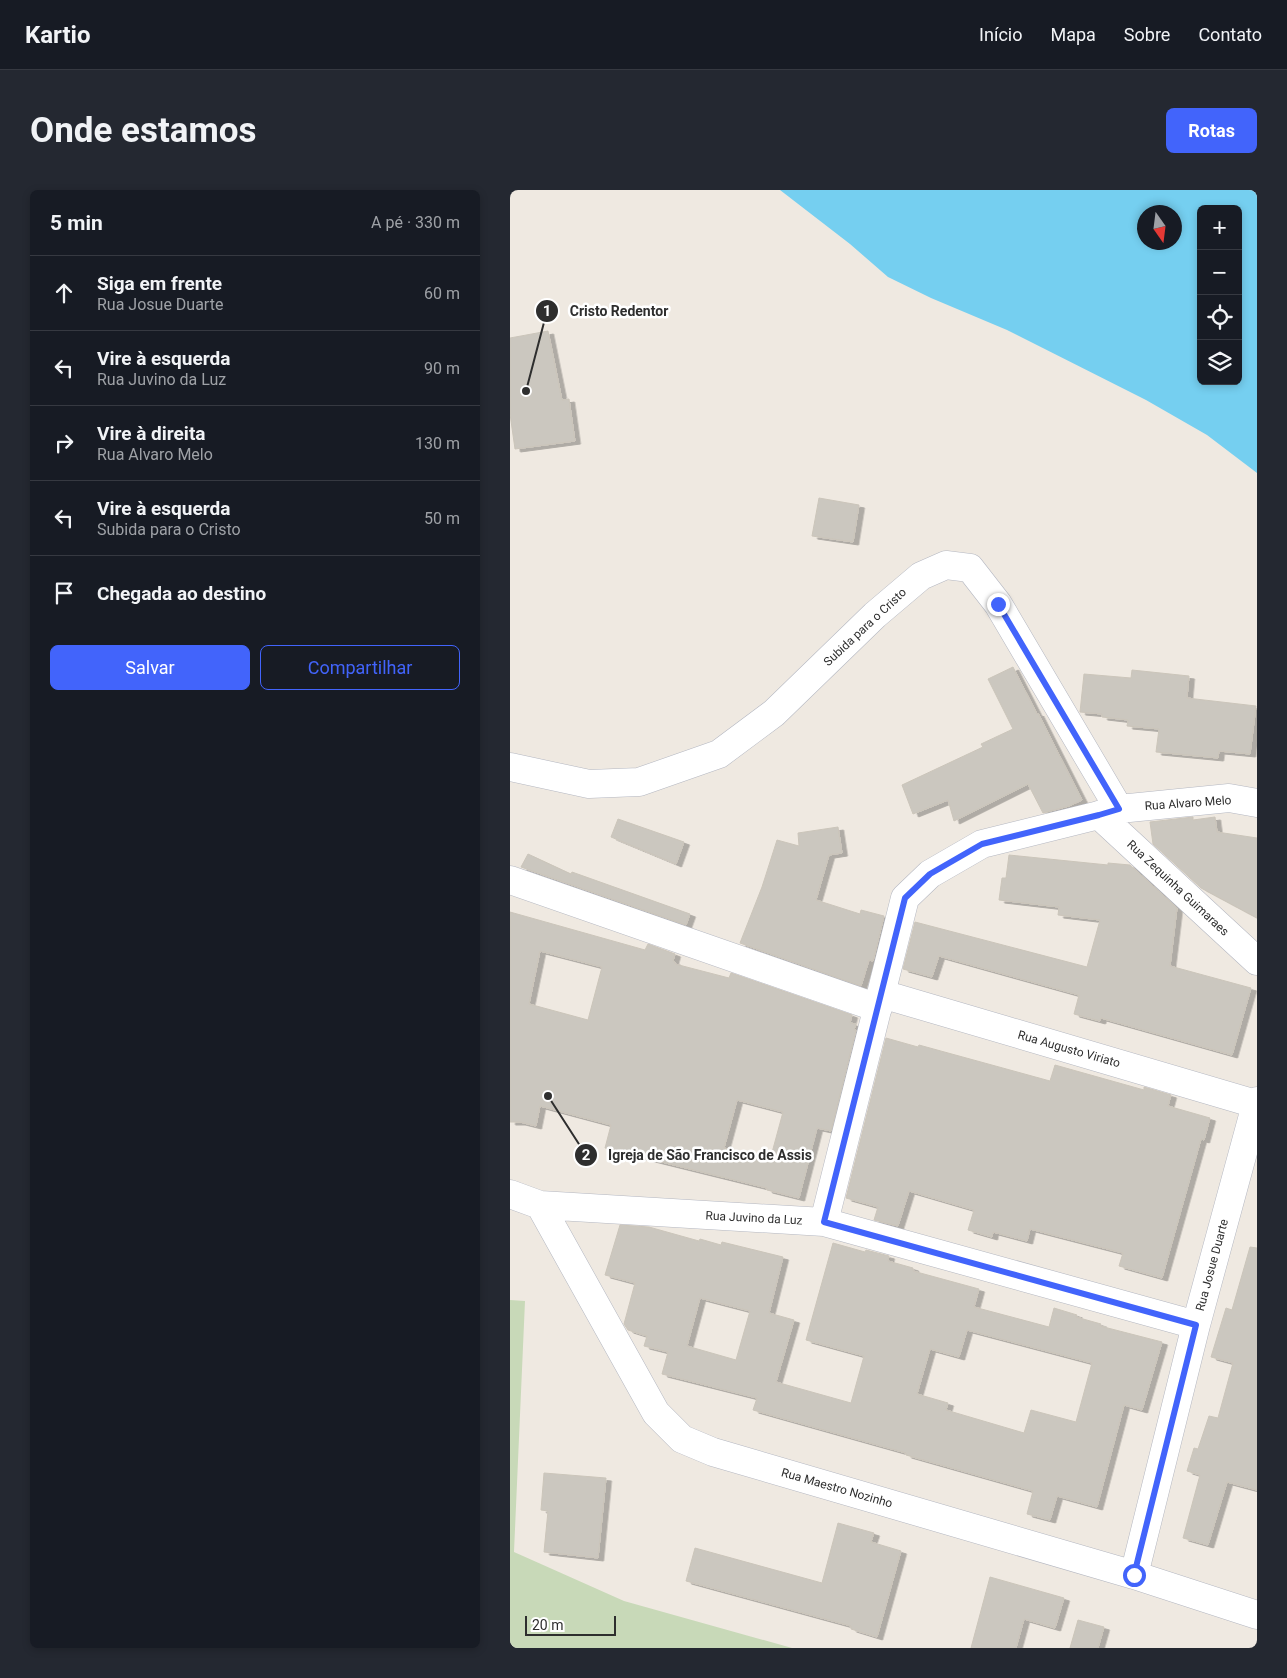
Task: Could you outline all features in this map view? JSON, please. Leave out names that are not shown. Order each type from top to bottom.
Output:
[{"type":"street","name":"Subida para o Cristo","points":[[510,767],[588,784],[639,782],[719,754],[774,713],[875,615],[921,576],[946,565],[970,568],[998,604],[1109,812]]},
{"type":"street","name":"Rua Alvaro Melo","points":[[824,1222],[905,898],[930,874],[982,844],[1109,812],[1230,798],[1257,803]]},
{"type":"street","name":"Rua Zequinha Guimaraes","points":[[1109,812],[1257,961]]},
{"type":"street","name":"Rua Augusto Viriato","points":[[510,880],[880,1001],[1257,1103]]},
{"type":"street","name":"Rua Josue Duarte","points":[[1134,1575],[1196,1325],[1257,1103]]},
{"type":"street","name":"Rua Juvino da Luz","points":[[510,1194],[540,1205],[824,1222],[1196,1325]]},
{"type":"street","name":"Rua Maestro Nozinho","points":[[540,1205],[656,1413],[682,1439],[713,1452],[1134,1575],[1257,1615]]},
{"type":"green space","points":[[510,1300],[525,1301],[514,1552],[624,1601],[792,1648],[510,1648]]},
{"type":"water","points":[[780,190],[1257,190],[1257,473],[1207,435],[1146,400],[1007,330],[931,298],[888,277],[850,244]]},
{"type":"building","points":[[548,331],[562,400],[569,399],[575,441],[515,449],[510,414],[510,338]]},
{"type":"building","points":[[819,498],[859,505],[853,542],[812,536]]},
{"type":"building","points":[[1013,667],[1082,800],[1069,806],[1043,813],[1028,784],[954,821],[948,800],[913,814],[902,785],[983,747],[981,744],[1013,729],[988,679]]},
{"type":"building","points":[[1132,670],[1189,676],[1187,698],[1256,706],[1250,754],[1219,751],[1218,758],[1156,752],[1159,729],[1127,726],[1128,720],[1102,717],[1102,714],[1080,712],[1084,674],[1131,678]]},
{"type":"building","points":[[1193,817],[1193,820],[1215,817],[1217,832],[1257,838],[1257,918],[1201,888],[1153,844],[1150,822]]},
{"type":"building","points":[[618,819],[684,842],[676,864],[611,837]]},
{"type":"building","points":[[838,827],[842,853],[829,855],[816,900],[860,914],[861,910],[884,916],[873,961],[869,960],[861,986],[740,943],[762,887],[777,840],[799,846],[798,833]]},
{"type":"building","points":[[528,854],[571,874],[572,872],[690,914],[686,925],[521,867]]},
{"type":"building","points":[[1009,855],[1108,865],[1108,863],[1130,865],[1177,908],[1170,966],[1251,988],[1232,1055],[1101,1018],[1100,1021],[1074,1014],[1079,995],[939,956],[932,977],[903,969],[915,922],[1087,967],[1100,920],[1058,915],[1059,907],[999,900],[1002,878],[1006,878]]},
{"type":"building","points":[[510,912],[645,950],[648,944],[675,954],[673,961],[675,964],[729,978],[731,973],[852,1015],[850,1023],[856,1024],[831,1131],[817,1128],[799,1198],[767,1190],[767,1188],[605,1148],[611,1125],[540,1106],[536,1126],[520,1122],[510,1122]],"holes":[[[540,951],[602,967],[588,1020],[529,1004]],[[737,1100],[783,1112],[770,1160],[724,1148]]]},
{"type":"building","points":[[886,1038],[918,1047],[919,1045],[1050,1081],[1055,1065],[1144,1090],[1144,1087],[1171,1095],[1168,1106],[1210,1118],[1204,1140],[1201,1139],[1162,1278],[1119,1266],[1123,1253],[1030,1229],[1027,1241],[993,1232],[992,1237],[968,1230],[974,1210],[909,1191],[898,1226],[874,1220],[878,1207],[846,1198]]},
{"type":"building","points":[[620,1225],[649,1227],[699,1241],[700,1239],[721,1245],[722,1242],[783,1257],[769,1313],[794,1320],[776,1382],[851,1403],[864,1356],[806,1340],[833,1243],[865,1252],[866,1250],[889,1256],[888,1261],[913,1268],[913,1271],[979,1289],[974,1307],[1049,1327],[1054,1308],[1101,1324],[1100,1326],[1162,1342],[1142,1410],[1124,1405],[1097,1507],[1057,1496],[1050,1520],[1027,1514],[1033,1491],[753,1410],[757,1398],[662,1374],[668,1352],[644,1346],[647,1336],[628,1330],[624,1324],[635,1283],[605,1275]],"holes":[[[700,1298],[750,1311],[736,1360],[687,1346]],[[967,1330],[1092,1363],[1076,1422],[1031,1410],[1024,1433],[946,1410],[948,1403],[917,1394],[930,1349],[959,1357]]]},
{"type":"building","points":[[1250,1247],[1257,1248],[1257,1490],[1227,1482],[1208,1545],[1183,1538],[1200,1475],[1187,1471],[1194,1448],[1198,1449],[1209,1416],[1218,1418],[1233,1363],[1211,1357],[1226,1308],[1232,1310]]},
{"type":"building","points":[[544,1473],[606,1478],[598,1558],[544,1552],[548,1511],[541,1510]]},
{"type":"building","points":[[838,1523],[874,1533],[871,1542],[901,1551],[877,1637],[851,1629],[851,1626],[686,1581],[695,1548],[822,1583]]},
{"type":"building","points":[[990,1577],[1064,1598],[1055,1628],[1024,1619],[1016,1648],[971,1648]]},
{"type":"building","points":[[1078,1620],[1104,1627],[1098,1648],[1070,1648]]},
{"type":"place","name":"Cristo Redentor","points":[[526,391]]},
{"type":"place","name":"Igreja de São Francisco de Assis","points":[[548,1096]]},
{"type":"route","points":[[998,604],[1119,809],[982,844],[930,874],[905,898],[824,1222],[1196,1325],[1134,1575]]}]
